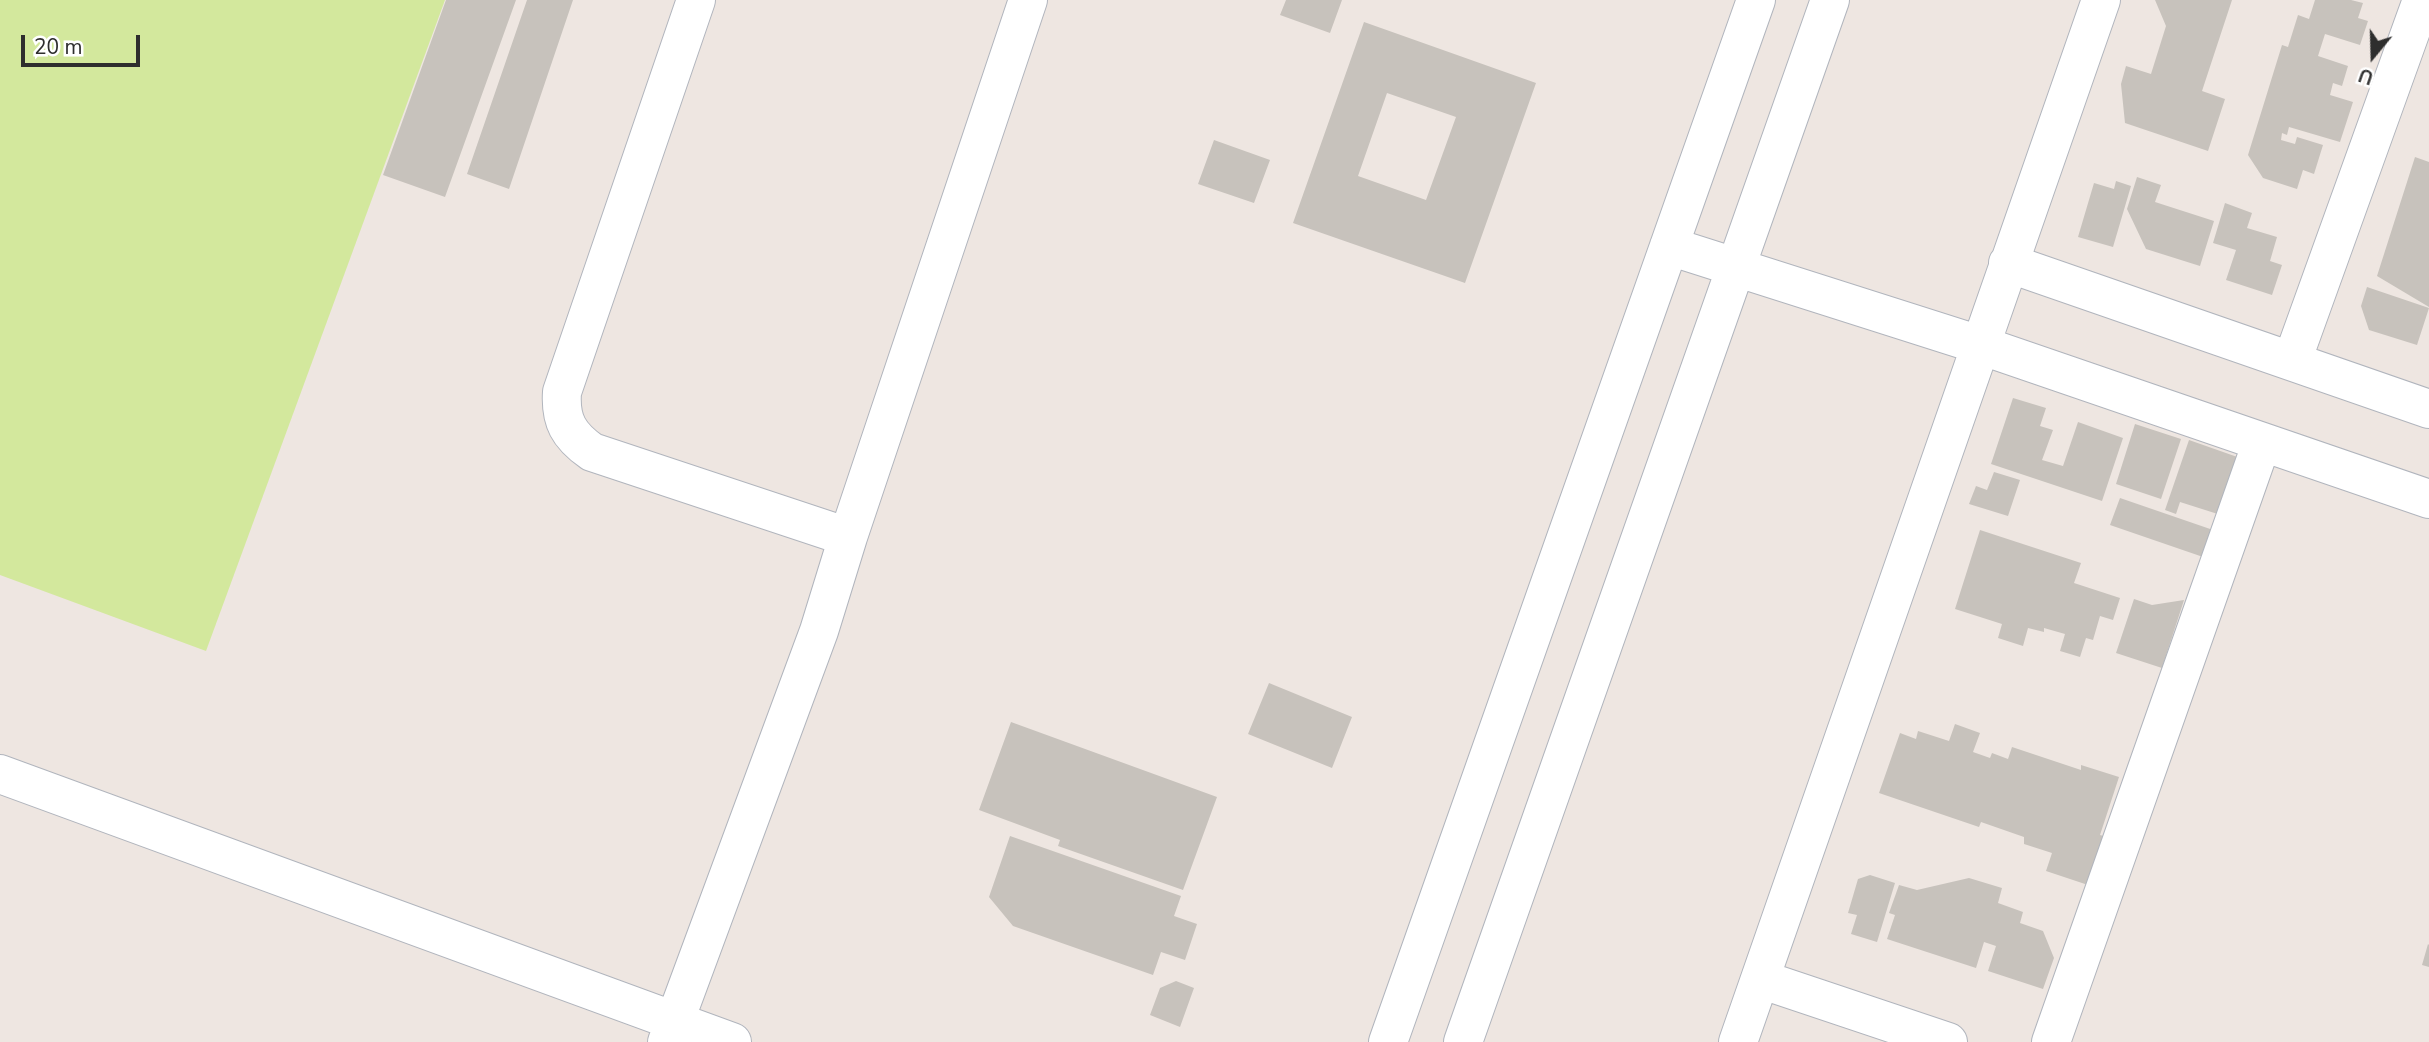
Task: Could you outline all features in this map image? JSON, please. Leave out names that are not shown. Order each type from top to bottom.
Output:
[{"type":"lane","points":[[696,0],[562,392],[561,408],[575,440],[592,452],[848,537]]},
{"type":"lane","points":[[670,1032],[819,631],[1028,0]]},
{"type":"lane","points":[[1388,1042],[1756,0]]},
{"type":"lane","points":[[1463,1042],[1830,0]]},
{"type":"lane","points":[[1738,1042],[2101,0]]},
{"type":"lane","points":[[2292,361],[2422,0]]},
{"type":"lane","points":[[1669,246],[1980,345],[2429,499]]},
{"type":"lane","points":[[2008,263],[2429,409]]},
{"type":"lane","points":[[2051,1042],[2262,442]]},
{"type":"lane","points":[[0,774],[670,1032],[732,1042]]},
{"type":"lane","points":[[1760,979],[1948,1042]]},
{"type":"green space","points":[[0,0],[445,0],[206,651],[0,575]]},
{"type":"building","points":[[446,0],[516,0],[445,197],[383,175]]},
{"type":"building","points":[[527,0],[573,0],[509,189],[467,174]]},
{"type":"building","points":[[1286,0],[1342,0],[1330,33],[1280,15]]},
{"type":"building","points":[[2155,0],[2232,0],[2202,91],[2225,99],[2208,151],[2125,123],[2121,84],[2126,66],[2151,74],[2166,26]]},
{"type":"building","points":[[2315,0],[2351,0],[2363,3],[2358,18],[2368,21],[2360,45],[2325,34],[2318,56],[2348,66],[2342,86],[2333,83],[2330,95],[2353,102],[2340,142],[2289,127],[2287,135],[2282,133],[2281,140],[2295,144],[2297,137],[2323,145],[2314,174],[2303,170],[2297,189],[2263,178],[2248,155],[2282,45],[2288,47],[2298,15],[2309,19]]},
{"type":"building","points":[[1364,22],[1536,83],[1465,283],[1293,223]],"holes":[[[1387,93],[1456,117],[1426,200],[1358,176]]]},
{"type":"building","points":[[1214,140],[1270,160],[1254,203],[1198,184]]},
{"type":"building","points":[[2415,157],[2429,162],[2429,307],[2377,276]]},
{"type":"building","points":[[2137,177],[2161,185],[2155,202],[2214,221],[2200,266],[2146,249],[2127,209]]},
{"type":"building","points":[[2116,181],[2131,186],[2113,247],[2078,237],[2094,183],[2114,189]]},
{"type":"building","points":[[2225,203],[2252,213],[2247,228],[2277,237],[2270,261],[2282,265],[2272,295],[2226,280],[2236,250],[2213,243]]},
{"type":"building","points":[[2367,287],[2429,308],[2417,345],[2369,330],[2361,306]]},
{"type":"building","points":[[2013,398],[2046,408],[2040,426],[2053,430],[2042,460],[2063,466],[2078,422],[2123,438],[2102,501],[1991,464]]},
{"type":"building","points":[[2135,424],[2181,439],[2161,499],[2116,484]]},
{"type":"building","points":[[2189,440],[2243,459],[2224,516],[2180,502],[2176,514],[2165,510]]},
{"type":"building","points":[[1994,472],[2020,480],[2008,516],[1969,504],[1976,486],[1987,490]]},
{"type":"building","points":[[2120,498],[2216,531],[2206,558],[2110,525]]},
{"type":"building","points":[[1980,530],[2081,563],[2074,583],[2120,598],[2113,620],[2100,616],[2093,640],[2086,638],[2080,657],[2060,651],[2065,634],[2044,628],[2044,632],[2028,628],[2023,646],[1998,638],[2002,624],[1955,609]]},
{"type":"building","points":[[2134,599],[2152,605],[2184,600],[2162,668],[2116,653]]},
{"type":"building","points":[[1269,683],[1352,717],[1332,768],[1248,734]]},
{"type":"building","points":[[1011,722],[1217,797],[1183,890],[1058,846],[1060,840],[979,810]]},
{"type":"building","points":[[1955,724],[1980,733],[1973,752],[1990,758],[1992,753],[2008,759],[2012,747],[2081,770],[2081,765],[2119,777],[2100,835],[2110,838],[2094,887],[2046,871],[2052,853],[2024,844],[2024,837],[1981,822],[1979,827],[1879,793],[1900,733],[1916,739],[1918,731],[1949,741]]},
{"type":"building","points":[[1010,836],[1181,896],[1174,916],[1197,924],[1185,960],[1161,952],[1153,975],[1013,926],[989,897]]},
{"type":"building","points":[[1870,875],[1895,883],[1877,942],[1851,934],[1857,915],[1848,913],[1858,879]]},
{"type":"building","points":[[1969,878],[2002,888],[1998,903],[2023,912],[2020,923],[2043,931],[2054,958],[2043,989],[1988,971],[1996,946],[1984,942],[1976,968],[1887,939],[1895,915],[1889,913],[1899,885],[1917,890]]},
{"type":"building","points":[[2429,945],[2429,967],[2422,965]]},
{"type":"building","points":[[1176,981],[1194,988],[1180,1027],[1150,1015],[1160,988]]}]
